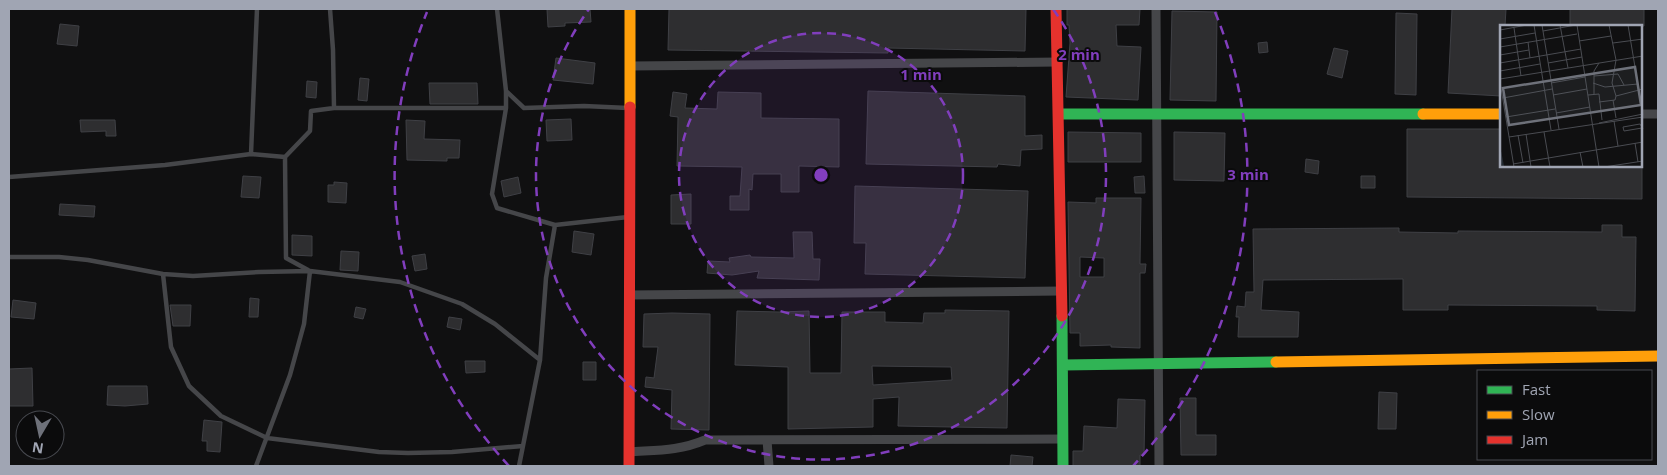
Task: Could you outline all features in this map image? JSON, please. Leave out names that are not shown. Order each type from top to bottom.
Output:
[{"type":"street","points":[[629,466],[630,9]]},
{"type":"street","points":[[1056,9],[1063,365],[1063,466]]},
{"type":"street","points":[[1156,9],[1159,466]]},
{"type":"street","points":[[630,66],[1058,62]]},
{"type":"street","points":[[1059,114],[1500,114]]},
{"type":"street","points":[[1642,114],[1658,114]]},
{"type":"street","points":[[629,294],[1061,291]]},
{"type":"street","points":[[1063,365],[1658,356]]},
{"type":"street","points":[[629,452],[689,447],[705,440],[1063,439]]},
{"type":"street","points":[[767,440],[769,466]]},
{"type":"lane","points":[[251,154],[257,9]]},
{"type":"lane","points":[[330,9],[334,108]]},
{"type":"lane","points":[[497,9],[506,91],[506,108],[492,194],[497,208],[555,225],[630,217]]},
{"type":"lane","points":[[506,91],[524,108],[584,106],[630,108]]},
{"type":"lane","points":[[310,271],[286,258],[285,157],[310,131],[311,111],[334,108],[506,108]]},
{"type":"lane","points":[[9,177],[165,165],[251,154],[285,157]]},
{"type":"lane","points":[[519,466],[540,360],[546,278],[555,225]]},
{"type":"lane","points":[[9,257],[59,257],[88,260],[163,274],[193,276],[310,271],[400,282],[462,304],[495,324],[540,360]]},
{"type":"lane","points":[[256,466],[290,375],[304,324],[310,271]]},
{"type":"lane","points":[[163,274],[171,347],[189,386],[221,416],[267,438],[379,452],[408,453],[452,452],[523,446]]},
{"type":"building","points":[[547,9],[590,9],[591,22],[565,23],[565,26],[548,27]]},
{"type":"building","points":[[669,9],[1026,9],[1025,51],[888,48],[888,53],[668,50]]},
{"type":"building","points":[[1067,9],[1140,9],[1139,25],[1116,25],[1117,46],[1141,47],[1138,100],[1066,97],[1070,43]]},
{"type":"building","points":[[1452,9],[1506,9],[1505,25],[1500,25],[1500,96],[1448,93]]},
{"type":"building","points":[[1570,9],[1644,9],[1644,26],[1570,25]]},
{"type":"building","points":[[1172,11],[1217,12],[1216,101],[1170,100]]},
{"type":"building","points":[[1396,13],[1417,14],[1416,95],[1395,94]]},
{"type":"building","points":[[60,24],[79,26],[77,46],[57,44]]},
{"type":"building","points":[[1267,42],[1268,52],[1259,53],[1258,43]]},
{"type":"building","points":[[1334,48],[1348,51],[1342,78],[1327,74]]},
{"type":"building","points":[[556,58],[595,63],[593,84],[553,80]]},
{"type":"building","points":[[360,78],[369,79],[367,101],[358,100]]},
{"type":"building","points":[[307,81],[317,82],[316,98],[306,97]]},
{"type":"building","points":[[429,83],[477,83],[478,104],[430,104]]},
{"type":"building","points":[[868,91],[1025,96],[1025,136],[1042,135],[1042,149],[1021,150],[1020,166],[998,164],[997,167],[866,164]]},
{"type":"building","points":[[673,92],[687,94],[685,108],[717,109],[718,92],[761,93],[761,118],[839,119],[839,167],[799,166],[799,192],[781,192],[781,174],[753,174],[752,190],[749,189],[749,210],[730,210],[730,196],[740,196],[742,167],[677,166],[678,117],[670,116]]},
{"type":"building","points":[[571,119],[572,140],[547,141],[546,120]]},
{"type":"building","points":[[80,120],[115,120],[116,136],[106,136],[106,131],[81,132]]},
{"type":"building","points":[[406,120],[425,121],[424,139],[460,140],[459,158],[447,158],[447,161],[407,160]]},
{"type":"building","points":[[1407,129],[1500,129],[1500,168],[1642,168],[1642,199],[1407,197]]},
{"type":"building","points":[[1068,132],[1141,133],[1141,162],[1068,162]]},
{"type":"building","points":[[1174,132],[1225,133],[1224,181],[1174,180]]},
{"type":"building","points":[[1306,159],[1319,161],[1318,174],[1305,172]]},
{"type":"building","points":[[243,176],[261,177],[259,198],[241,197]]},
{"type":"building","points":[[1144,176],[1145,193],[1135,193],[1134,177]]},
{"type":"building","points":[[1361,176],[1375,176],[1375,188],[1361,188]]},
{"type":"building","points":[[518,177],[521,193],[504,197],[501,181]]},
{"type":"building","points":[[334,182],[347,183],[346,203],[328,202],[328,185],[334,185]]},
{"type":"building","points":[[855,186],[1028,191],[1025,278],[865,274],[866,243],[854,243]]},
{"type":"building","points":[[691,194],[691,224],[671,224],[671,195]]},
{"type":"building","points":[[1096,198],[1141,198],[1140,264],[1146,264],[1145,273],[1140,273],[1140,348],[1111,347],[1111,345],[1080,346],[1080,333],[1070,333],[1068,202],[1096,203]],"holes":[[[1080,257],[1104,258],[1104,277],[1080,277]]]},
{"type":"building","points":[[60,204],[95,206],[94,217],[59,215]]},
{"type":"building","points":[[1602,225],[1622,225],[1622,237],[1636,237],[1635,311],[1597,310],[1597,306],[1448,305],[1448,310],[1403,310],[1403,279],[1263,280],[1261,310],[1299,312],[1298,337],[1238,337],[1239,317],[1236,317],[1237,306],[1245,307],[1246,292],[1254,292],[1253,229],[1399,228],[1399,232],[1602,232]]},
{"type":"building","points":[[574,231],[594,234],[591,255],[572,252]]},
{"type":"building","points":[[793,232],[812,232],[813,259],[820,259],[819,280],[757,278],[759,271],[732,275],[707,273],[708,261],[730,262],[729,258],[750,255],[751,257],[794,258]]},
{"type":"building","points":[[292,235],[312,236],[312,256],[292,255]]},
{"type":"building","points":[[341,251],[359,252],[358,271],[340,270]]},
{"type":"building","points":[[425,254],[427,269],[415,271],[412,256]]},
{"type":"building","points":[[250,298],[259,299],[258,317],[249,317]]},
{"type":"building","points":[[13,300],[36,303],[34,319],[11,317]]},
{"type":"building","points":[[170,305],[191,305],[190,326],[173,326]]},
{"type":"building","points":[[356,307],[366,309],[363,319],[354,317]]},
{"type":"building","points":[[945,310],[1009,311],[1007,428],[898,426],[899,397],[873,399],[873,427],[788,429],[788,367],[735,365],[737,311],[809,311],[810,373],[841,373],[842,312],[885,312],[885,322],[923,323],[924,313],[945,313]],"holes":[[[872,366],[951,367],[952,380],[873,385]]]},
{"type":"building","points":[[644,314],[710,314],[709,430],[671,429],[672,390],[645,387],[646,377],[654,378],[658,347],[643,347]]},
{"type":"building","points":[[449,317],[462,319],[460,330],[447,327]]},
{"type":"building","points":[[465,361],[485,361],[485,372],[466,373]]},
{"type":"building","points":[[583,362],[596,362],[596,380],[583,380]]},
{"type":"building","points":[[32,368],[33,406],[9,406],[9,369]]},
{"type":"building","points":[[108,386],[147,386],[148,404],[107,405]]},
{"type":"building","points":[[1379,392],[1397,393],[1396,429],[1378,429]]},
{"type":"building","points":[[1180,398],[1196,398],[1196,435],[1216,435],[1216,455],[1181,455]]},
{"type":"building","points":[[1118,399],[1145,400],[1144,455],[1140,455],[1140,466],[1073,466],[1073,451],[1083,451],[1084,426],[1117,428]]},
{"type":"building","points":[[204,420],[222,422],[220,452],[207,451],[207,441],[202,441]]},
{"type":"building","points":[[1011,455],[1033,457],[1032,466],[1010,466]]},
{"type":"traffic: fast","points":[[1059,114],[1423,114]]},
{"type":"traffic: fast","points":[[1062,316],[1063,466]]},
{"type":"traffic: fast","points":[[1063,365],[1276,362]]},
{"type":"traffic: slow","points":[[630,9],[630,107]]},
{"type":"traffic: slow","points":[[1423,114],[1500,114]]},
{"type":"traffic: slow","points":[[1276,362],[1658,356]]},
{"type":"traffic: jam","points":[[1056,9],[1062,316]]},
{"type":"traffic: jam","points":[[629,466],[630,107]]}]
